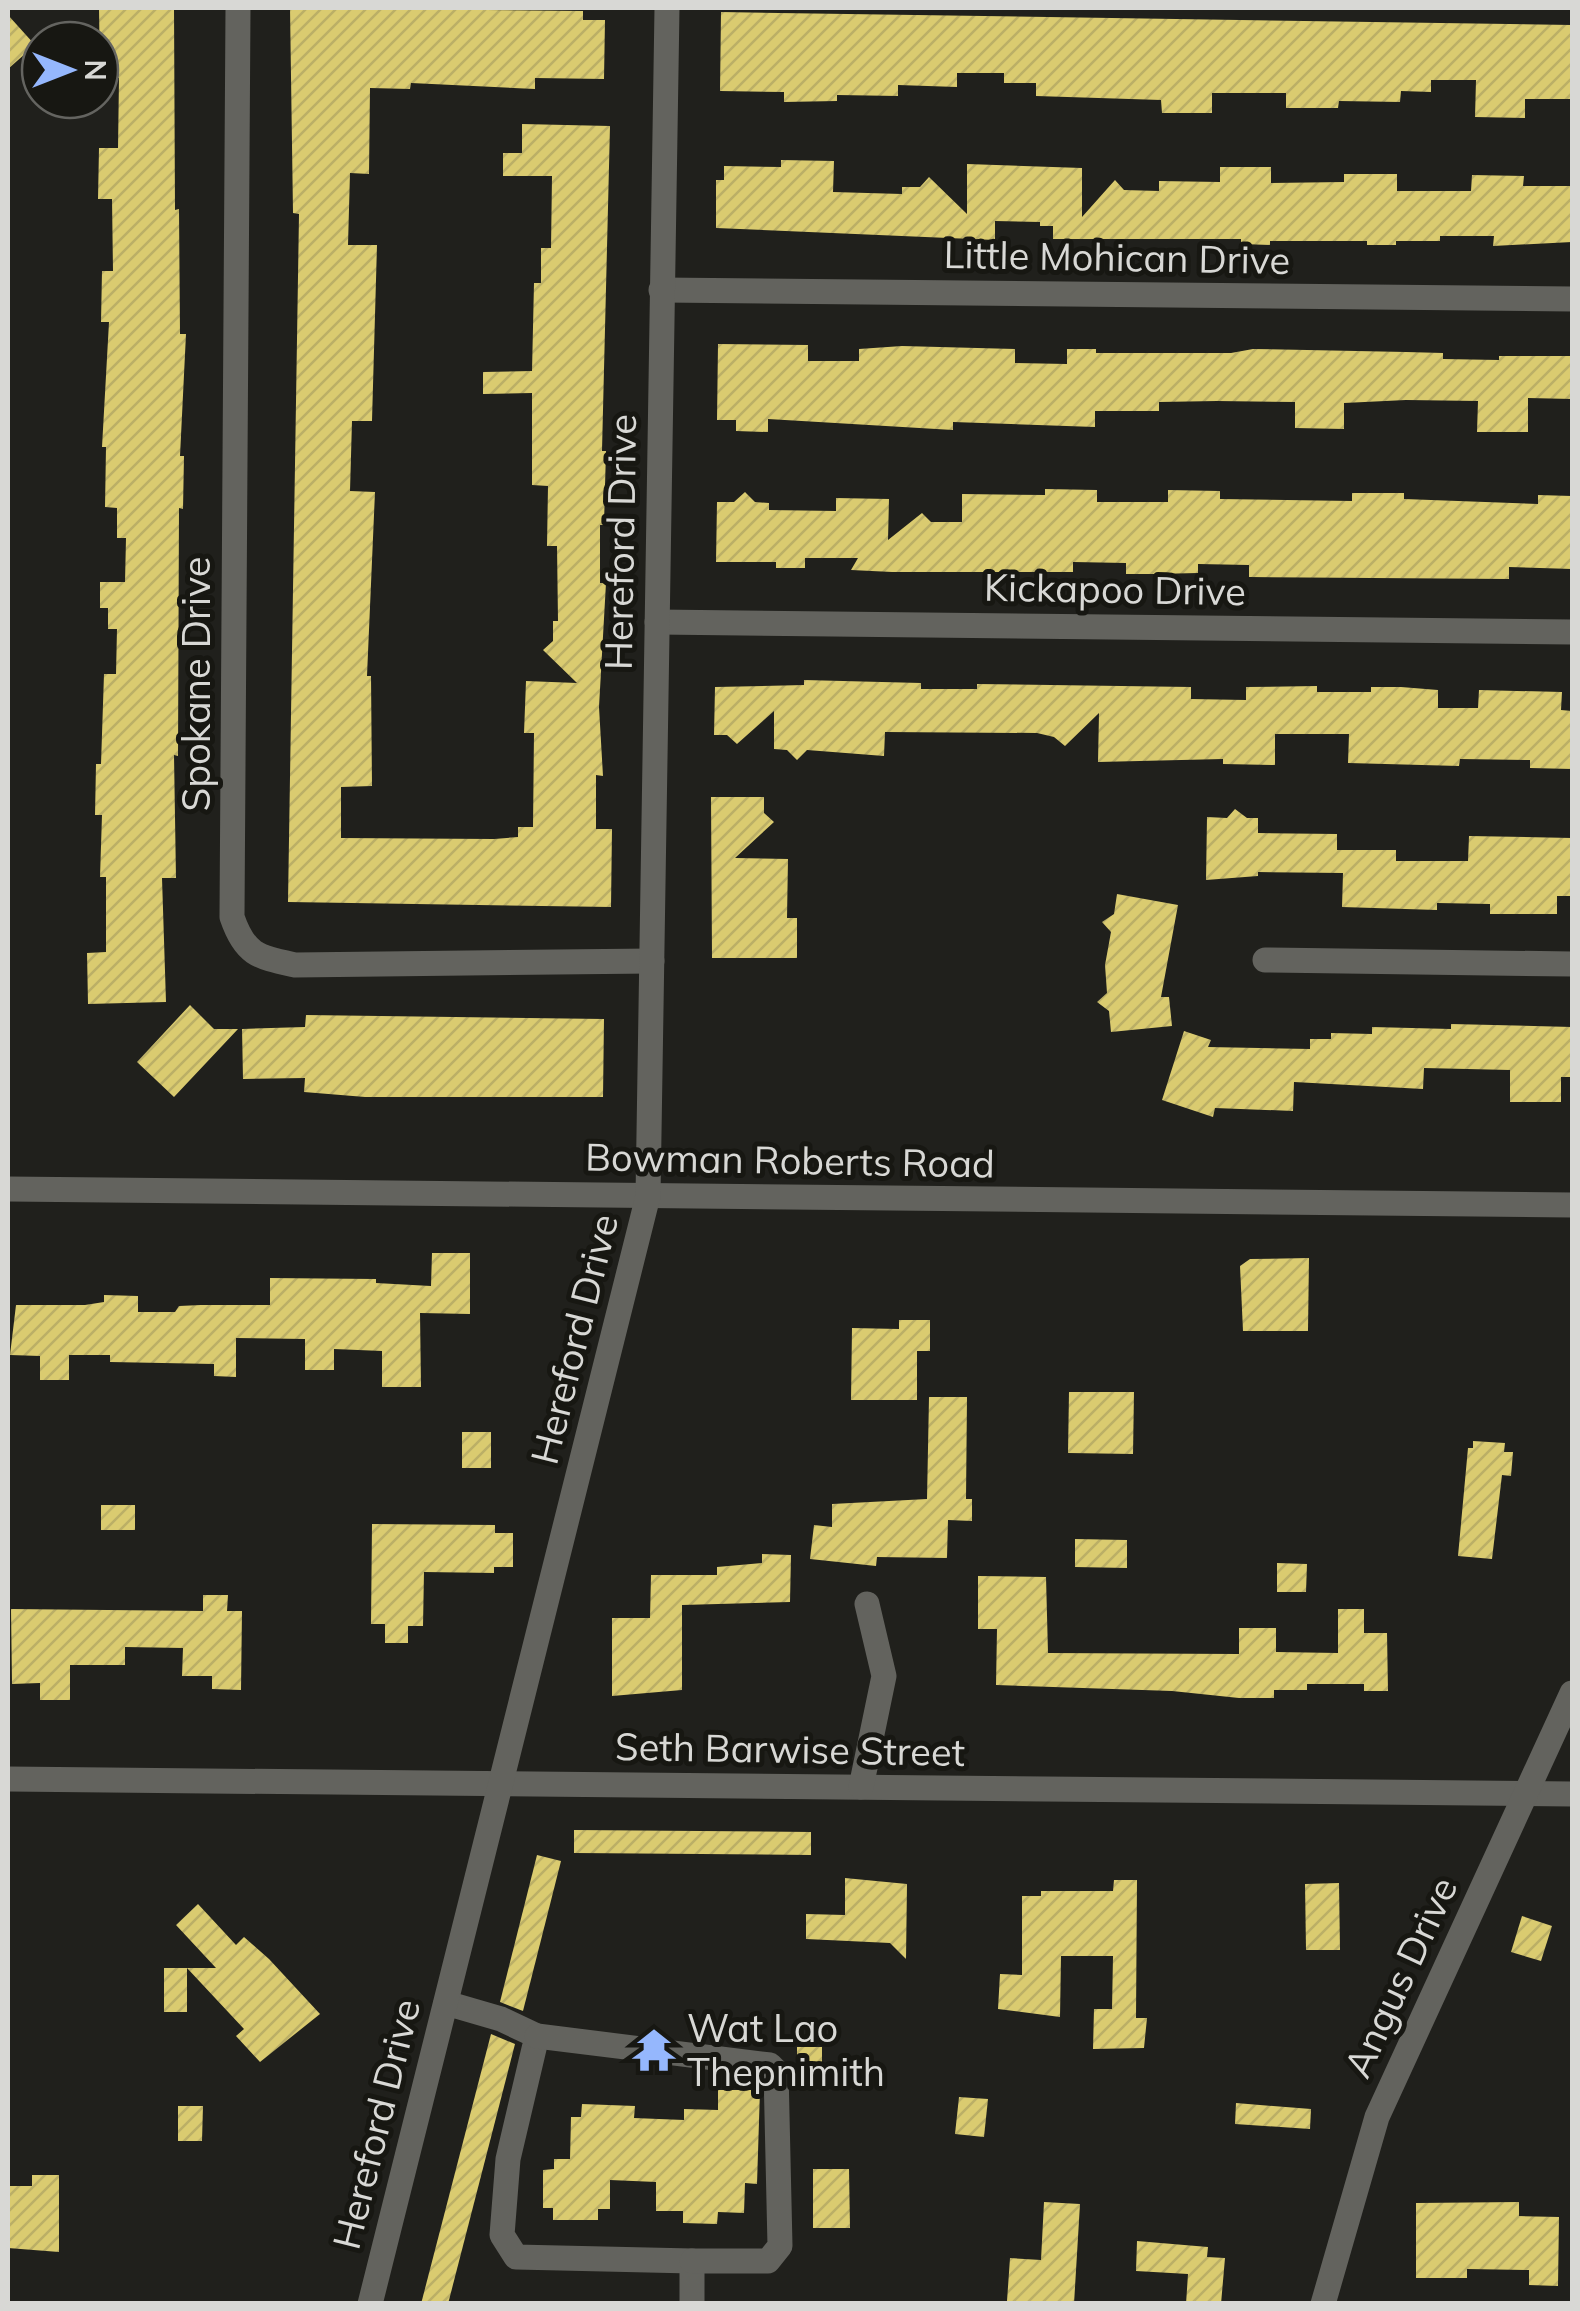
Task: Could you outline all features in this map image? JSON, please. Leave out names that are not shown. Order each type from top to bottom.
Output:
[{"type":"street","name":"Spokane Drive","points":[[238,8],[232,916],[240,941],[260,958],[295,966],[652,961]]},
{"type":"street","name":"Hereford Drive","points":[[370,2304],[648,1196],[667,8]]},
{"type":"street","name":"Little Mohican Drive","points":[[662,290],[1572,300]]},
{"type":"street","name":"Kickapoo Drive","points":[[657,622],[1572,632]]},
{"type":"street","points":[[1264,960],[1572,964]]},
{"type":"street","name":"Bowman Roberts Road","points":[[8,1190],[1572,1204]]},
{"type":"street","points":[[861,1787],[884,1676],[867,1604]]},
{"type":"street","name":"Angus Drive","points":[[1323,2304],[1376,2117],[1572,1693]]},
{"type":"street","name":"Seth Barwise Street","points":[[8,1780],[1572,1794]]},
{"type":"street","points":[[446,2003],[501,2019],[537,2036],[770,2065],[776,2072],[780,2246],[768,2261],[516,2257],[502,2235],[508,2159],[537,2036]]},
{"type":"street","points":[[692,2261],[692,2304]]},
{"type":"building","points":[[99,8],[174,8],[175,210],[179,209],[180,334],[186,334],[180,456],[184,456],[183,509],[179,508],[178,756],[174,755],[176,878],[162,878],[166,1002],[88,1004],[87,953],[106,952],[106,877],[100,877],[102,815],[95,815],[96,764],[101,764],[104,674],[116,674],[117,629],[108,629],[108,608],[100,608],[100,582],[125,582],[126,538],[117,538],[117,508],[105,507],[106,447],[102,447],[109,322],[101,322],[102,271],[113,271],[112,199],[98,199],[99,148],[118,148],[120,20],[99,20]]},
{"type":"building","points":[[290,8],[583,11],[583,20],[605,20],[604,79],[535,78],[535,89],[411,83],[410,89],[370,88],[369,174],[350,173],[348,245],[377,245],[372,421],[352,421],[350,491],[375,492],[367,676],[371,676],[372,786],[341,787],[341,838],[494,839],[518,837],[518,827],[533,827],[534,733],[524,733],[526,681],[577,683],[543,650],[553,641],[553,621],[558,621],[557,546],[547,546],[548,486],[532,485],[532,393],[483,394],[483,372],[532,371],[534,283],[541,283],[541,248],[551,248],[552,176],[503,176],[503,153],[522,153],[522,124],[610,126],[602,451],[606,451],[604,525],[600,525],[600,583],[606,583],[599,707],[603,776],[596,775],[596,829],[612,829],[611,907],[288,902],[299,214],[293,213]]},
{"type":"building","points":[[721,12],[1572,25],[1572,99],[1525,99],[1525,118],[1475,117],[1476,80],[1431,80],[1431,92],[1401,91],[1400,102],[1339,101],[1338,108],[1286,108],[1286,93],[1212,93],[1212,113],[1162,113],[1161,100],[1036,96],[1036,83],[1004,83],[1004,73],[957,73],[957,87],[898,85],[898,96],[837,95],[837,101],[784,102],[784,92],[720,91]]},
{"type":"building","points":[[8,15],[20,28],[20,58],[8,69]]},
{"type":"building","points":[[781,160],[834,161],[833,192],[902,194],[902,187],[920,187],[929,177],[967,214],[967,164],[1082,168],[1082,217],[1115,180],[1124,190],[1159,191],[1159,181],[1220,182],[1220,167],[1271,167],[1271,183],[1344,182],[1344,174],[1397,174],[1397,191],[1471,191],[1472,175],[1524,176],[1523,186],[1572,186],[1572,242],[1493,246],[1494,236],[1440,236],[1440,241],[1396,241],[1396,245],[1367,245],[1367,241],[1270,241],[1270,245],[1241,244],[1241,239],[1053,239],[1053,226],[995,221],[995,240],[716,228],[716,180],[724,180],[724,166],[781,167]]},
{"type":"building","points":[[718,344],[808,345],[808,361],[859,361],[859,349],[902,346],[1015,349],[1015,363],[1067,364],[1067,349],[1096,349],[1096,353],[1231,353],[1253,349],[1406,352],[1443,353],[1443,359],[1499,360],[1499,356],[1572,356],[1572,399],[1528,398],[1528,432],[1477,432],[1478,401],[1406,400],[1344,403],[1344,429],[1295,428],[1295,402],[1217,401],[1159,402],[1159,411],[1095,411],[1095,427],[953,422],[953,430],[768,419],[768,432],[736,431],[736,420],[717,420]]},
{"type":"building","points":[[1045,489],[1097,490],[1097,502],[1168,502],[1168,490],[1220,491],[1220,499],[1352,501],[1352,493],[1404,493],[1404,499],[1538,504],[1538,495],[1572,496],[1572,569],[1509,567],[1509,579],[1249,577],[1249,565],[1198,564],[1198,573],[1126,574],[1126,563],[1073,562],[1073,572],[892,572],[851,570],[858,558],[805,558],[805,568],[776,568],[776,562],[716,562],[717,502],[734,502],[745,492],[755,502],[769,503],[769,510],[836,511],[836,498],[889,499],[888,540],[922,513],[931,522],[962,522],[962,494],[1045,495]]},
{"type":"building","points":[[804,680],[921,683],[921,689],[977,689],[977,684],[1191,687],[1191,699],[1246,700],[1246,687],[1317,686],[1317,692],[1371,692],[1371,687],[1401,687],[1438,690],[1438,708],[1478,708],[1479,690],[1562,692],[1561,710],[1572,711],[1572,769],[1530,768],[1530,760],[1460,759],[1459,766],[1348,763],[1349,734],[1275,734],[1275,765],[1223,764],[1223,759],[1098,762],[1099,713],[1065,746],[1054,737],[1037,733],[885,732],[884,756],[807,750],[797,760],[787,750],[774,749],[774,711],[737,744],[727,735],[714,735],[715,687],[804,685]]},
{"type":"building","points":[[711,797],[764,797],[764,813],[774,822],[735,858],[788,859],[787,918],[797,918],[797,958],[712,958]]},
{"type":"building","points":[[1235,809],[1247,818],[1258,818],[1258,833],[1337,834],[1337,850],[1396,850],[1396,861],[1468,861],[1469,836],[1572,838],[1572,896],[1557,896],[1557,914],[1490,914],[1490,904],[1437,903],[1437,910],[1342,907],[1343,873],[1258,872],[1258,876],[1206,880],[1207,817],[1227,818]]},
{"type":"building","points":[[1117,894],[1178,905],[1161,997],[1169,997],[1172,1026],[1111,1032],[1109,1011],[1097,1002],[1107,993],[1105,965],[1111,932],[1102,922],[1114,914]]},
{"type":"building","points":[[190,1005],[214,1029],[238,1029],[174,1097],[137,1062]]},
{"type":"building","points":[[306,1015],[604,1019],[603,1097],[365,1097],[304,1092],[305,1078],[243,1079],[242,1029],[305,1027]]},
{"type":"building","points":[[1451,1024],[1572,1027],[1572,1077],[1561,1077],[1561,1102],[1510,1102],[1510,1070],[1424,1068],[1423,1089],[1294,1082],[1293,1111],[1215,1108],[1213,1117],[1162,1100],[1184,1031],[1211,1040],[1208,1047],[1310,1049],[1310,1039],[1331,1039],[1331,1033],[1372,1034],[1372,1027],[1451,1029]]},
{"type":"building","points":[[432,1253],[470,1253],[470,1314],[420,1313],[421,1387],[382,1387],[382,1351],[334,1349],[334,1370],[305,1370],[305,1339],[236,1338],[236,1377],[214,1376],[214,1364],[110,1362],[110,1355],[69,1355],[69,1380],[40,1380],[40,1356],[10,1355],[16,1305],[85,1305],[104,1302],[104,1295],[138,1296],[138,1312],[175,1312],[179,1306],[270,1305],[270,1278],[376,1279],[376,1283],[431,1286]]},
{"type":"building","points":[[1309,1258],[1308,1331],[1243,1331],[1240,1266],[1250,1259]]},
{"type":"building","points":[[899,1320],[930,1320],[930,1351],[917,1351],[917,1400],[851,1400],[852,1328],[899,1329]]},
{"type":"building","points":[[1069,1392],[1134,1392],[1133,1454],[1068,1453]]},
{"type":"building","points":[[929,1397],[967,1397],[966,1499],[972,1499],[972,1521],[948,1520],[947,1558],[877,1557],[876,1566],[810,1559],[814,1525],[832,1527],[832,1504],[927,1499]]},
{"type":"building","points":[[462,1432],[491,1432],[491,1468],[462,1468]]},
{"type":"building","points":[[1473,1441],[1505,1443],[1504,1452],[1513,1452],[1511,1476],[1502,1475],[1492,1559],[1458,1556],[1468,1448],[1473,1448]]},
{"type":"building","points":[[101,1505],[135,1505],[135,1530],[101,1530]]},
{"type":"building","points":[[372,1524],[495,1525],[495,1533],[513,1533],[513,1567],[494,1567],[494,1573],[424,1572],[423,1626],[408,1626],[408,1643],[385,1643],[385,1624],[371,1624]]},
{"type":"building","points":[[1075,1539],[1127,1540],[1127,1568],[1075,1567]]},
{"type":"building","points":[[762,1554],[791,1555],[790,1602],[682,1605],[682,1690],[612,1696],[612,1618],[650,1618],[651,1575],[717,1575],[717,1567],[762,1563]]},
{"type":"building","points":[[1277,1563],[1307,1564],[1306,1592],[1277,1592]]},
{"type":"building","points":[[978,1576],[1046,1577],[1048,1653],[1239,1654],[1239,1628],[1276,1628],[1276,1652],[1338,1653],[1338,1609],[1364,1609],[1364,1633],[1387,1633],[1388,1691],[1364,1691],[1364,1684],[1307,1684],[1307,1690],[1274,1690],[1274,1698],[1239,1698],[1172,1691],[996,1685],[997,1629],[978,1629]]},
{"type":"building","points":[[203,1595],[228,1595],[227,1611],[242,1611],[241,1690],[212,1689],[212,1676],[182,1676],[183,1648],[125,1647],[125,1665],[70,1665],[70,1700],[40,1700],[40,1683],[12,1684],[11,1609],[203,1611]]},
{"type":"building","points":[[574,1830],[811,1832],[811,1855],[574,1853]]},
{"type":"building","points":[[537,1855],[561,1861],[523,2011],[500,2002]]},
{"type":"building","points":[[845,1878],[907,1884],[906,1959],[890,1943],[806,1939],[806,1914],[845,1915]]},
{"type":"building","points":[[1114,1880],[1137,1880],[1136,2018],[1147,2018],[1144,2048],[1093,2049],[1094,2009],[1112,2009],[1113,1956],[1061,1956],[1060,2017],[998,2009],[1000,1974],[1022,1975],[1022,1896],[1041,1896],[1041,1891],[1113,1891]]},
{"type":"building","points":[[1339,1883],[1340,1950],[1306,1950],[1305,1884]]},
{"type":"building","points":[[198,1904],[236,1945],[244,1937],[269,1959],[320,2014],[260,2062],[236,2036],[244,2029],[187,1968],[216,1968],[176,1925]]},
{"type":"building","points":[[1522,1916],[1552,1926],[1541,1961],[1511,1952]]},
{"type":"building","points":[[164,1968],[187,1968],[187,2012],[164,2012]]},
{"type":"building","points":[[491,2034],[515,2044],[448,2304],[421,2304]]},
{"type":"building","points":[[797,2047],[822,2047],[822,2076],[797,2076]]},
{"type":"building","points":[[718,2090],[760,2090],[757,2184],[745,2183],[744,2213],[718,2212],[717,2224],[683,2223],[683,2211],[656,2211],[656,2182],[610,2180],[610,2209],[598,2209],[598,2220],[553,2220],[553,2208],[543,2208],[543,2170],[554,2169],[554,2159],[570,2159],[571,2117],[581,2117],[582,2104],[635,2106],[634,2118],[684,2120],[684,2109],[718,2110]]},
{"type":"building","points":[[959,2097],[988,2099],[984,2137],[955,2134]]},
{"type":"building","points":[[1236,2103],[1311,2109],[1310,2129],[1235,2124]]},
{"type":"building","points":[[178,2106],[203,2106],[202,2141],[178,2141]]},
{"type":"building","points":[[813,2169],[849,2169],[850,2228],[813,2228]]},
{"type":"building","points":[[32,2175],[59,2175],[59,2252],[8,2248],[8,2186],[32,2186]]},
{"type":"building","points":[[1044,2202],[1080,2204],[1074,2304],[1007,2301],[1010,2258],[1041,2260]]},
{"type":"building","points":[[1519,2202],[1519,2216],[1559,2217],[1558,2286],[1529,2285],[1529,2270],[1467,2269],[1467,2278],[1416,2278],[1416,2203]]},
{"type":"building","points":[[1137,2241],[1208,2247],[1207,2257],[1225,2258],[1221,2304],[1186,2304],[1188,2274],[1136,2271]]},
{"type":"place","name":"Wat Lao Thepnimith","points":[[654,2050]]}]
